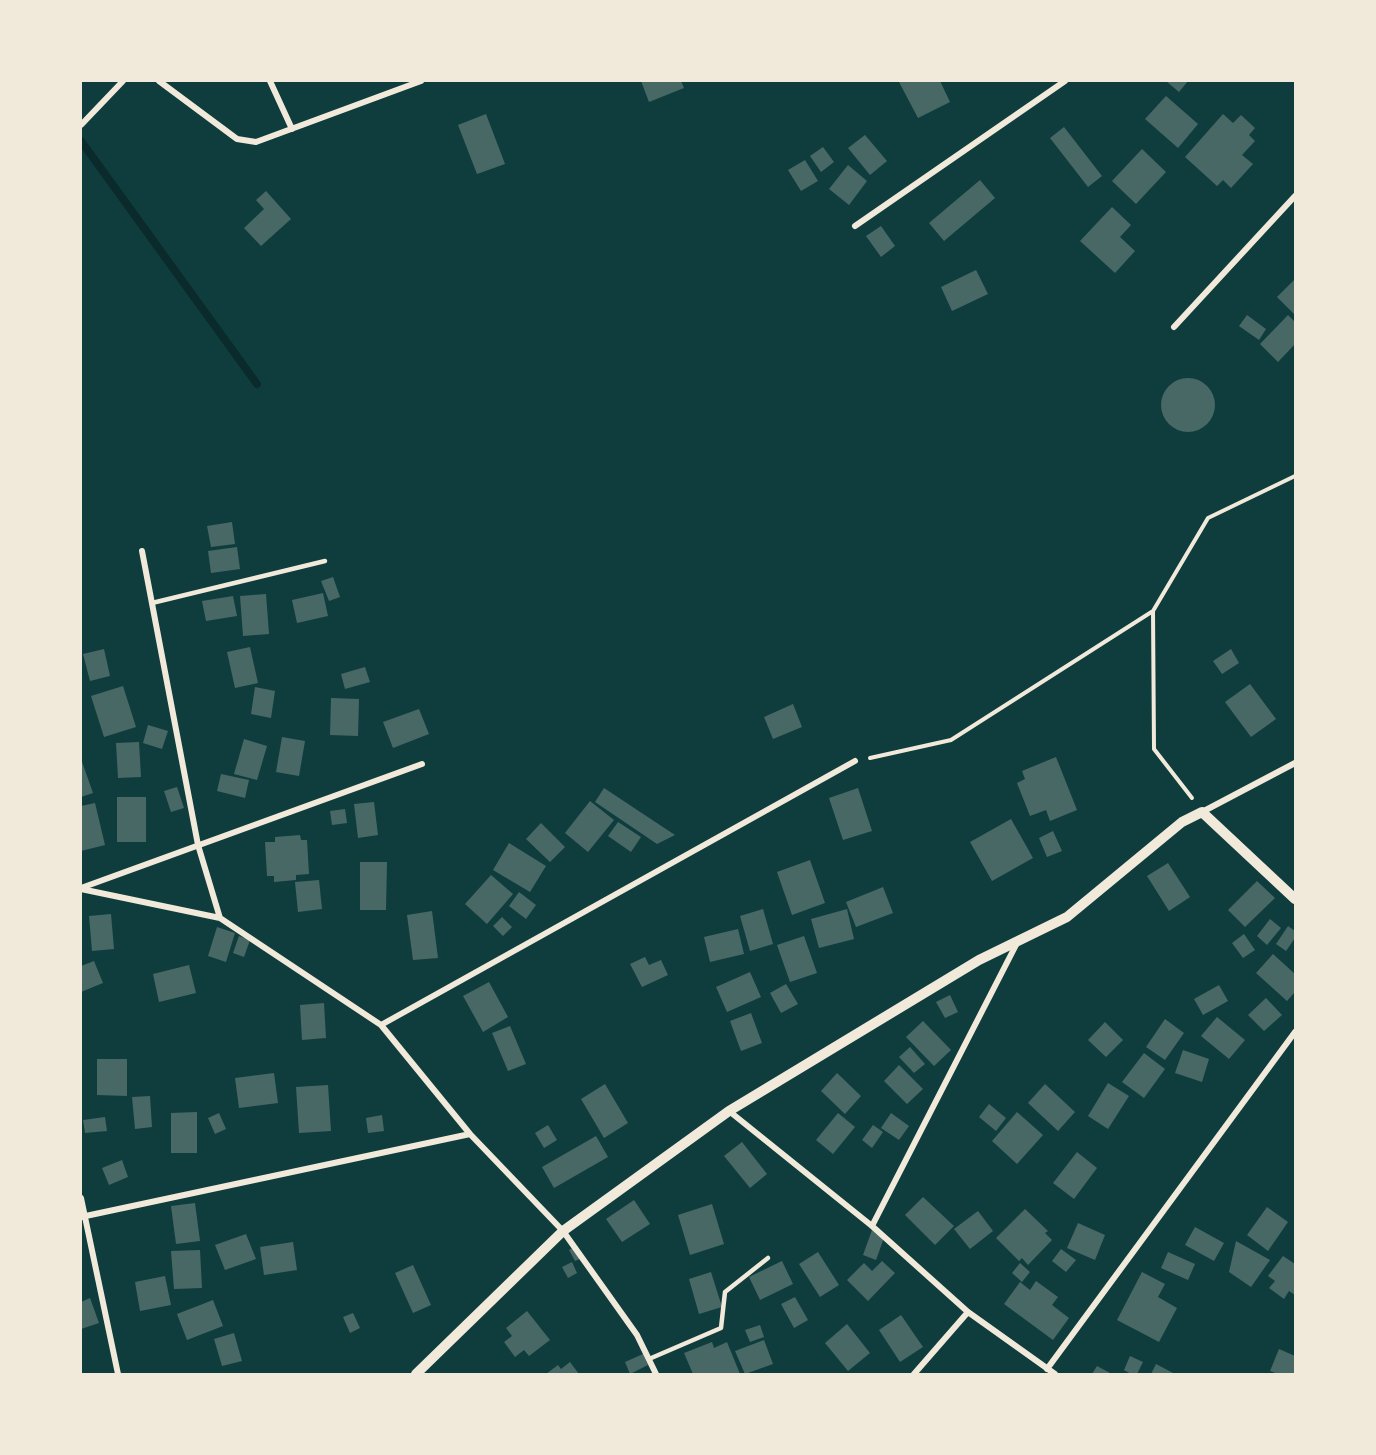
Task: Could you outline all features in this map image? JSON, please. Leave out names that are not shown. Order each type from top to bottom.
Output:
[{"type":"street","points":[[81,125],[123,81]]},
{"type":"street","points":[[159,81],[237,139],[256,142],[421,81]]},
{"type":"street","points":[[270,81],[292,129]]},
{"type":"street","points":[[855,226],[1065,81]]},
{"type":"street","points":[[1174,327],[1295,196]]},
{"type":"street","points":[[142,551],[198,845],[220,918]]},
{"type":"street","points":[[381,1025],[855,761]]},
{"type":"street","points":[[416,1374],[563,1231],[729,1111],[979,960],[1067,917],[1182,822],[1295,763]]},
{"type":"street","points":[[81,889],[422,764]]},
{"type":"street","points":[[1202,812],[1295,899]]},
{"type":"street","points":[[81,889],[220,918],[381,1025],[470,1134],[563,1231],[637,1335],[656,1374]]},
{"type":"street","points":[[872,1227],[1017,942]]},
{"type":"street","points":[[1047,1369],[1295,1032]]},
{"type":"street","points":[[729,1111],[872,1227],[968,1311],[1055,1374]]},
{"type":"street","points":[[83,1216],[470,1134]]},
{"type":"street","points":[[81,1198],[118,1374]]},
{"type":"street","points":[[914,1374],[968,1311]]},
{"type":"lane","points":[[152,603],[325,561]]},
{"type":"lane","points":[[649,1359],[721,1328],[725,1292],[768,1258]]},
{"type":"path","points":[[855,761],[951,740],[1153,611],[1208,518],[1295,476]]},
{"type":"path","points":[[1153,611],[1154,749],[1202,812]]},
{"type":"building","points":[[641,81],[681,81],[684,88],[649,102]]},
{"type":"building","points":[[940,81],[950,102],[918,118],[899,82]]},
{"type":"building","points":[[1166,81],[1188,81],[1179,92]]},
{"type":"building","points":[[1166,96],[1198,124],[1178,148],[1145,119]]},
{"type":"building","points":[[486,114],[505,164],[477,174],[458,125]]},
{"type":"building","points":[[1223,114],[1233,123],[1241,115],[1255,128],[1249,135],[1255,141],[1242,155],[1253,164],[1231,188],[1223,180],[1217,186],[1185,157]]},
{"type":"building","points":[[1064,127],[1102,176],[1088,187],[1050,138]]},
{"type":"building","points":[[865,135],[887,161],[870,175],[848,148]]},
{"type":"building","points":[[823,147],[834,162],[821,172],[810,156]]},
{"type":"building","points":[[1142,149],[1166,172],[1136,204],[1112,181]]},
{"type":"building","points":[[805,160],[818,181],[801,191],[788,170]]},
{"type":"building","points":[[848,165],[867,181],[849,205],[829,189]]},
{"type":"building","points":[[980,180],[995,198],[944,241],[929,223]]},
{"type":"building","points":[[266,191],[291,219],[261,246],[244,228],[264,209],[256,200]]},
{"type":"building","points":[[1112,207],[1131,225],[1120,237],[1135,251],[1115,273],[1080,241]]},
{"type":"building","points":[[881,226],[895,246],[881,257],[866,236]]},
{"type":"building","points":[[976,270],[988,294],[952,311],[941,287]]},
{"type":"building","points":[[1295,279],[1295,315],[1277,297]]},
{"type":"building","points":[[1247,315],[1266,329],[1259,340],[1239,326]]},
{"type":"building","points":[[1288,315],[1295,322],[1295,344],[1278,362],[1260,344]]},
{"type":"building","points":[[1188,378],[1198,380],[1207,386],[1213,395],[1215,405],[1213,415],[1207,424],[1198,430],[1188,432],[1178,430],[1169,424],[1163,415],[1161,405],[1163,395],[1169,386],[1178,380]]},
{"type":"building","points":[[232,522],[235,544],[211,547],[207,526]]},
{"type":"building","points":[[237,547],[240,569],[211,573],[208,551]]},
{"type":"building","points":[[333,577],[340,597],[329,601],[321,581]]},
{"type":"building","points":[[323,593],[328,616],[297,623],[292,600]]},
{"type":"building","points":[[266,594],[269,634],[243,636],[240,596]]},
{"type":"building","points":[[233,596],[237,616],[206,621],[202,601]]},
{"type":"building","points":[[250,647],[258,683],[235,688],[227,652]]},
{"type":"building","points":[[104,649],[110,676],[90,681],[83,654]]},
{"type":"building","points":[[1231,649],[1239,663],[1222,674],[1213,661]]},
{"type":"building","points":[[365,667],[370,682],[345,689],[341,674]]},
{"type":"building","points":[[1250,684],[1276,719],[1251,737],[1225,702]]},
{"type":"building","points":[[123,686],[136,727],[104,737],[91,696]]},
{"type":"building","points":[[255,687],[275,691],[271,718],[251,714]]},
{"type":"building","points":[[331,698],[359,699],[358,736],[330,735]]},
{"type":"building","points":[[793,704],[802,727],[773,739],[764,717]]},
{"type":"building","points":[[419,709],[429,734],[393,748],[383,722]]},
{"type":"building","points":[[148,725],[168,731],[162,749],[143,743]]},
{"type":"building","points":[[282,737],[305,741],[299,776],[276,772]]},
{"type":"building","points":[[244,739],[267,746],[257,780],[234,774]]},
{"type":"building","points":[[139,742],[141,777],[118,778],[116,743]]},
{"type":"building","points":[[1056,757],[1077,810],[1050,821],[1046,810],[1030,816],[1017,783],[1025,779],[1022,771]]},
{"type":"building","points":[[81,759],[93,793],[81,797]]},
{"type":"building","points":[[221,774],[249,780],[245,798],[217,791]]},
{"type":"building","points":[[177,787],[184,808],[171,812],[164,791]]},
{"type":"building","points":[[604,788],[675,835],[657,844],[595,802]]},
{"type":"building","points":[[858,788],[872,831],[843,840],[829,798]]},
{"type":"building","points":[[117,797],[146,797],[146,842],[117,842]]},
{"type":"building","points":[[590,801],[614,820],[588,852],[565,833]]},
{"type":"building","points":[[374,802],[378,835],[358,838],[354,804]]},
{"type":"building","points":[[95,803],[105,845],[81,851],[81,806]]},
{"type":"building","points":[[345,809],[347,823],[332,825],[330,811]]},
{"type":"building","points":[[1011,819],[1033,858],[992,881],[970,842]]},
{"type":"building","points":[[618,822],[641,837],[631,852],[608,836]]},
{"type":"building","points":[[541,823],[565,847],[550,862],[526,839]]},
{"type":"building","points":[[1053,831],[1062,851],[1047,857],[1039,838]]},
{"type":"building","points":[[300,835],[301,840],[307,840],[309,874],[296,875],[296,880],[274,882],[274,876],[267,876],[265,842],[275,842],[275,837]]},
{"type":"building","points":[[509,843],[546,866],[530,892],[493,870]]},
{"type":"building","points":[[810,860],[825,903],[792,915],[777,872]]},
{"type":"building","points":[[360,862],[387,862],[386,910],[360,910]]},
{"type":"building","points":[[1168,863],[1190,897],[1169,911],[1147,876]]},
{"type":"building","points":[[491,875],[513,894],[487,924],[465,904]]},
{"type":"building","points":[[319,880],[322,909],[298,912],[295,882]]},
{"type":"building","points":[[1257,881],[1275,898],[1245,927],[1228,910]]},
{"type":"building","points":[[883,887],[893,913],[856,927],[846,902]]},
{"type":"building","points":[[519,892],[536,905],[526,919],[509,906]]},
{"type":"building","points":[[763,909],[773,944],[750,951],[740,916]]},
{"type":"building","points":[[847,909],[854,939],[819,948],[811,919]]},
{"type":"building","points":[[432,911],[438,958],[413,960],[407,915]]},
{"type":"building","points":[[111,914],[114,949],[92,951],[89,916]]},
{"type":"building","points":[[502,917],[512,927],[503,936],[493,926]]},
{"type":"building","points":[[1270,919],[1281,928],[1267,945],[1257,936]]},
{"type":"building","points":[[1288,926],[1295,931],[1295,938],[1286,951],[1276,944]]},
{"type":"building","points":[[217,927],[235,933],[226,962],[208,956]]},
{"type":"building","points":[[738,929],[744,954],[710,962],[704,937]]},
{"type":"building","points":[[1244,934],[1255,950],[1243,958],[1232,943]]},
{"type":"building","points":[[239,936],[250,940],[244,957],[233,953]]},
{"type":"building","points":[[804,936],[817,973],[790,982],[777,945]]},
{"type":"building","points":[[1273,954],[1295,974],[1295,992],[1287,1001],[1256,973]]},
{"type":"building","points":[[645,957],[649,965],[661,960],[668,975],[642,987],[630,964]]},
{"type":"building","points":[[94,961],[103,983],[81,992],[81,966]]},
{"type":"building","points":[[189,965],[196,993],[159,1002],[153,974]]},
{"type":"building","points":[[750,972],[761,997],[727,1012],[716,987]]},
{"type":"building","points":[[489,982],[508,1017],[483,1032],[463,996]]},
{"type":"building","points":[[786,984],[798,1004],[781,1013],[770,993]]},
{"type":"building","points":[[1219,985],[1228,1001],[1203,1015],[1194,999]]},
{"type":"building","points":[[950,995],[958,1012],[945,1018],[936,1002]]},
{"type":"building","points":[[1266,998],[1282,1015],[1264,1031],[1248,1015]]},
{"type":"building","points":[[324,1003],[326,1038],[302,1040],[300,1005]]},
{"type":"building","points":[[751,1013],[762,1043],[741,1051],[730,1021]]},
{"type":"building","points":[[1217,1017],[1245,1040],[1229,1059],[1201,1036]]},
{"type":"building","points":[[1165,1019],[1184,1033],[1165,1060],[1146,1047]]},
{"type":"building","points":[[923,1021],[951,1050],[934,1066],[906,1037]]},
{"type":"building","points":[[1105,1022],[1123,1040],[1106,1057],[1088,1040]]},
{"type":"building","points":[[510,1026],[526,1064],[508,1071],[492,1033]]},
{"type":"building","points":[[910,1047],[925,1064],[914,1073],[899,1057]]},
{"type":"building","points":[[1183,1050],[1209,1059],[1202,1082],[1175,1073]]},
{"type":"building","points":[[1144,1053],[1165,1069],[1144,1098],[1122,1082]]},
{"type":"building","points":[[97,1059],[127,1059],[127,1096],[97,1095]]},
{"type":"building","points":[[899,1065],[923,1089],[907,1104],[884,1081]]},
{"type":"building","points":[[274,1073],[278,1103],[239,1108],[235,1078]]},
{"type":"building","points":[[837,1073],[861,1096],[845,1114],[821,1091]]},
{"type":"building","points":[[1108,1083],[1129,1096],[1108,1129],[1088,1116]]},
{"type":"building","points":[[605,1084],[628,1123],[604,1138],[581,1099]]},
{"type":"building","points":[[1045,1084],[1075,1112],[1058,1131],[1028,1103]]},
{"type":"building","points":[[328,1085],[331,1131],[299,1133],[296,1087]]},
{"type":"building","points":[[150,1096],[152,1127],[135,1129],[132,1097]]},
{"type":"building","points":[[989,1104],[1006,1118],[996,1131],[979,1117]]},
{"type":"building","points":[[197,1112],[197,1153],[171,1153],[171,1113]]},
{"type":"building","points":[[1017,1112],[1043,1135],[1017,1164],[992,1141]]},
{"type":"building","points":[[219,1113],[226,1129],[215,1134],[208,1118]]},
{"type":"building","points":[[838,1113],[855,1127],[833,1154],[816,1140]]},
{"type":"building","points":[[891,1113],[909,1126],[899,1140],[881,1128]]},
{"type":"building","points":[[382,1115],[384,1131],[368,1133],[366,1118]]},
{"type":"building","points":[[105,1117],[107,1131],[85,1133],[83,1120]]},
{"type":"building","points":[[548,1125],[557,1140],[544,1148],[535,1133]]},
{"type":"building","points":[[873,1125],[883,1132],[872,1148],[862,1140]]},
{"type":"building","points":[[596,1136],[608,1157],[554,1188],[542,1167]]},
{"type":"building","points":[[742,1142],[767,1174],[750,1188],[724,1156]]},
{"type":"building","points":[[1077,1152],[1097,1168],[1074,1199],[1053,1183]]},
{"type":"building","points":[[122,1160],[128,1177],[109,1185],[102,1168]]},
{"type":"building","points":[[923,1197],[954,1226],[935,1245],[905,1215]]},
{"type":"building","points":[[634,1200],[650,1224],[622,1242],[606,1219]]},
{"type":"building","points":[[195,1203],[200,1241],[176,1244],[171,1206]]},
{"type":"building","points":[[712,1204],[724,1244],[690,1255],[678,1215]]},
{"type":"building","points":[[1267,1207],[1288,1222],[1268,1251],[1247,1235]]},
{"type":"building","points":[[1025,1209],[1048,1231],[1045,1233],[1052,1240],[1028,1265],[1022,1258],[1019,1261],[996,1238]]},
{"type":"building","points":[[978,1211],[993,1231],[970,1249],[954,1229]]},
{"type":"building","points":[[1078,1223],[1105,1235],[1095,1260],[1067,1248]]},
{"type":"building","points":[[1195,1227],[1224,1243],[1214,1261],[1185,1245]]},
{"type":"building","points":[[872,1230],[885,1235],[876,1260],[863,1255]]},
{"type":"building","points":[[246,1234],[256,1259],[225,1270],[215,1245]]},
{"type":"building","points":[[1236,1241],[1270,1260],[1251,1287],[1229,1272]]},
{"type":"building","points":[[293,1242],[297,1270],[264,1275],[260,1247]]},
{"type":"building","points":[[576,1246],[582,1258],[575,1261],[569,1250]]},
{"type":"building","points":[[1061,1249],[1076,1260],[1066,1272],[1052,1261]]},
{"type":"building","points":[[200,1250],[202,1288],[174,1289],[171,1251]]},
{"type":"building","points":[[818,1252],[839,1285],[820,1297],[799,1264]]},
{"type":"building","points":[[1168,1252],[1195,1264],[1188,1280],[1161,1268]]},
{"type":"building","points":[[1283,1256],[1295,1264],[1295,1295],[1289,1291],[1284,1299],[1269,1288],[1275,1281],[1268,1276]]},
{"type":"building","points":[[782,1261],[793,1284],[760,1300],[749,1277]]},
{"type":"building","points":[[882,1261],[895,1273],[868,1301],[847,1280],[864,1263],[872,1271]]},
{"type":"building","points":[[572,1262],[577,1273],[568,1278],[562,1267]]},
{"type":"building","points":[[1020,1263],[1030,1272],[1022,1282],[1012,1273]]},
{"type":"building","points":[[413,1265],[431,1305],[413,1313],[395,1273]]},
{"type":"building","points":[[711,1272],[722,1307],[699,1314],[689,1279]]},
{"type":"building","points":[[1142,1272],[1165,1284],[1158,1297],[1177,1308],[1159,1342],[1117,1320]]},
{"type":"building","points":[[165,1276],[171,1305],[140,1311],[135,1282]]},
{"type":"building","points":[[1036,1281],[1058,1297],[1052,1305],[1069,1318],[1053,1340],[1004,1304],[1020,1282],[1030,1290]]},
{"type":"building","points":[[795,1297],[808,1320],[794,1328],[781,1304]]},
{"type":"building","points":[[90,1298],[99,1323],[81,1329],[81,1302]]},
{"type":"building","points":[[213,1300],[223,1326],[187,1340],[177,1314]]},
{"type":"building","points":[[527,1311],[550,1340],[529,1356],[524,1350],[515,1357],[504,1342],[512,1336],[506,1328]]},
{"type":"building","points":[[353,1313],[360,1328],[350,1333],[343,1317]]},
{"type":"building","points":[[901,1315],[923,1347],[900,1362],[879,1330]]},
{"type":"building","points":[[847,1324],[870,1353],[848,1371],[825,1343]]},
{"type":"building","points":[[760,1325],[764,1337],[750,1342],[745,1330]]},
{"type":"building","points":[[234,1333],[242,1361],[222,1366],[214,1339]]},
{"type":"building","points":[[764,1340],[773,1364],[745,1374],[735,1351]]},
{"type":"building","points":[[712,1342],[714,1348],[727,1342],[740,1374],[693,1374],[684,1353]]},
{"type":"building","points":[[1279,1349],[1295,1356],[1295,1374],[1278,1374],[1270,1371]]},
{"type":"building","points":[[643,1354],[648,1365],[630,1374],[625,1362]]},
{"type":"building","points":[[1130,1356],[1143,1362],[1137,1374],[1124,1370]]},
{"type":"building","points":[[570,1362],[579,1374],[546,1374],[558,1365],[561,1369]]},
{"type":"building","points":[[1156,1364],[1175,1374],[1151,1374]]},
{"type":"building","points":[[1097,1366],[1112,1374],[1092,1374]]},
{"type":"waterway","points":[[81,141],[257,384]]}]
